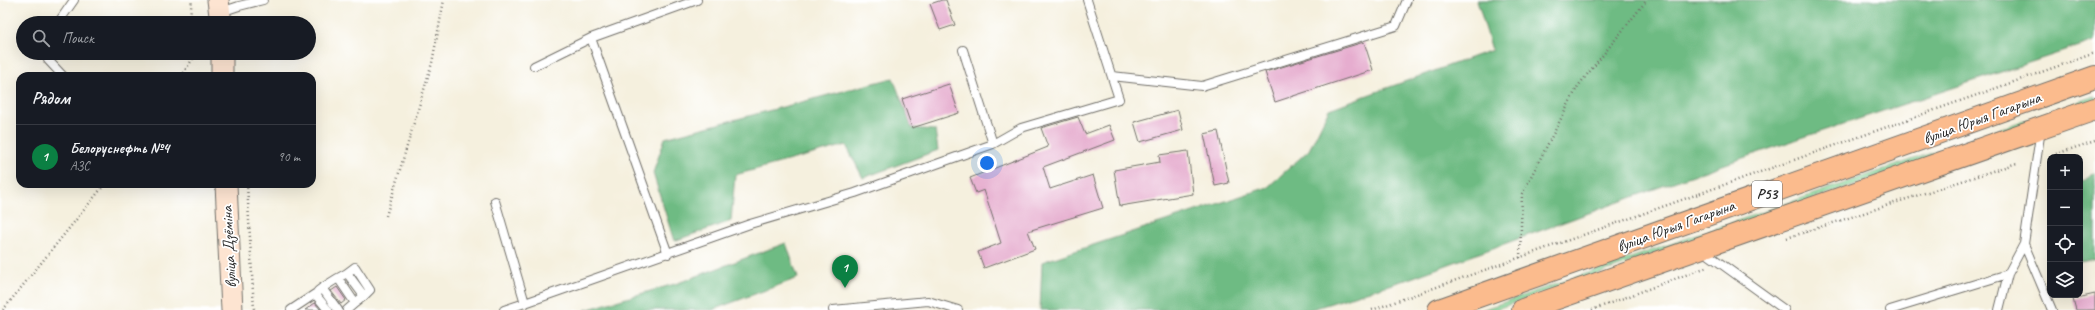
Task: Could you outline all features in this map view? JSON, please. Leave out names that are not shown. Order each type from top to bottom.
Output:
[{"type":"main road","points":[[222,60],[222,72]]},
{"type":"main road","name":"вуліца Юрыя Гагарына","points":[[1439,310],[2095,78]]},
{"type":"main road","name":"вуліца Юрыя Гагарына","points":[[1523,310],[1704,258],[2095,109]]},
{"type":"main road","name":"вуліца Дзёміна","points":[[226,188],[232,310]]},
{"type":"lane","points":[[63,16],[74,0]]},
{"type":"lane","points":[[220,12],[263,0]]},
{"type":"lane","points":[[534,66],[591,38],[697,0]]},
{"type":"lane","points":[[504,310],[668,254],[750,224],[855,193],[993,144],[1021,128],[1119,99],[1087,0]]},
{"type":"lane","points":[[1112,76],[1202,86],[1396,26],[1407,0]]},
{"type":"lane","points":[[591,38],[668,254]]},
{"type":"lane","points":[[963,50],[993,144]]},
{"type":"lane","points":[[48,60],[59,72]]},
{"type":"lane","points":[[1999,310],[2008,274],[2024,244],[2042,128]]},
{"type":"lane","points":[[495,201],[525,303]]},
{"type":"lane","points":[[2024,244],[2052,310]]},
{"type":"lane","points":[[1704,258],[1785,310]]},
{"type":"lane","points":[[291,310],[322,288],[346,274],[364,296],[347,310]]},
{"type":"lane","points":[[1890,310],[2008,274]]},
{"type":"lane","points":[[338,278],[355,303]]},
{"type":"lane","points":[[322,288],[338,310]]},
{"type":"lane","points":[[315,294],[328,310]]},
{"type":"lane","points":[[834,310],[928,300],[958,310]]},
{"type":"path","points":[[190,16],[192,0]]},
{"type":"path","points":[[386,216],[432,63],[444,0]]},
{"type":"path","points":[[1520,258],[1522,194],[1578,86],[1646,0]]},
{"type":"path","points":[[1372,310],[2095,53]]},
{"type":"path","points":[[184,72],[192,60]]},
{"type":"path","points":[[2056,154],[2095,141]]},
{"type":"path","points":[[1780,240],[2017,163]]},
{"type":"path","points":[[3,310],[102,188]]},
{"type":"path","points":[[247,188],[254,310]]},
{"type":"path","points":[[1592,310],[1704,258]]},
{"type":"green space","points":[[1477,0],[2095,0],[2095,41],[1801,138],[1679,180],[1411,278],[1309,310],[1040,310],[1042,262],[1268,187],[1309,150],[1329,109],[1492,50]]},
{"type":"green space","points":[[893,78],[912,128],[935,130],[938,150],[863,178],[846,145],[735,175],[731,221],[674,241],[653,173],[665,138]]},
{"type":"green space","points":[[2095,96],[2095,101],[1493,310],[1482,310]]},
{"type":"green space","points":[[2095,171],[2095,259],[2083,261],[2083,190],[2083,180]]},
{"type":"green space","points":[[786,243],[798,278],[712,310],[585,310],[678,283]]},
{"type":"building","points":[[946,0],[955,25],[940,30],[930,4]]},
{"type":"building","points":[[1364,42],[1373,70],[1275,102],[1265,72]]},
{"type":"building","points":[[949,84],[959,113],[912,128],[902,99]]},
{"type":"building","points":[[1178,110],[1183,130],[1140,142],[1134,122]]},
{"type":"building","points":[[1078,117],[1085,134],[1109,125],[1115,140],[1043,167],[1050,189],[1093,175],[1103,208],[1028,231],[1035,249],[984,268],[978,252],[1001,243],[984,190],[976,193],[970,178],[1048,147],[1041,128]]},
{"type":"building","points":[[1218,131],[1229,183],[1215,186],[1204,134]]},
{"type":"building","points":[[1188,151],[1193,194],[1120,206],[1114,170],[1160,162],[1159,155]]},
{"type":"building","points":[[337,287],[346,300],[341,304],[331,291]]},
{"type":"building","points":[[2095,294],[2095,310],[2076,310],[2073,299],[2083,298],[2083,297]]},
{"type":"building","points":[[315,303],[321,310],[305,310]]},
{"type":"place","name":"Белоруснефть №4","points":[[845,288]]}]
